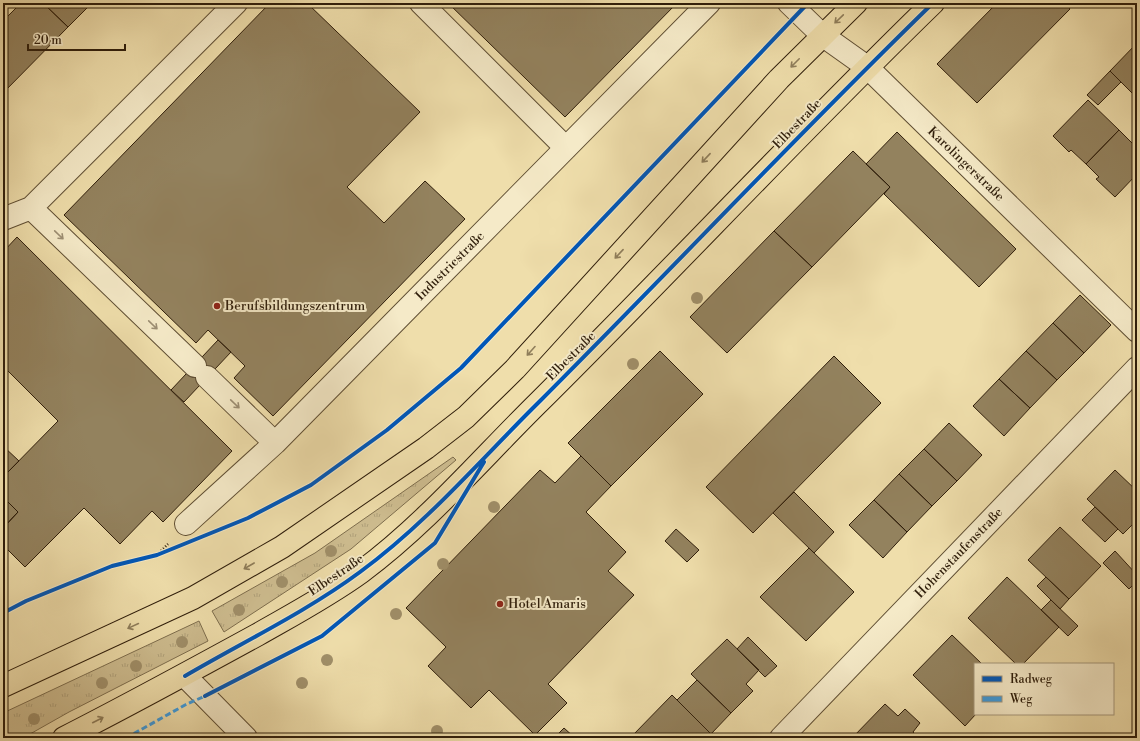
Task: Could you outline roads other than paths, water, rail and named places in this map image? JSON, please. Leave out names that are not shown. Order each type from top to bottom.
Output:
[{"type":"main road","points":[[3,686],[193,598],[282,546],[426,448],[466,417],[515,369],[779,79],[856,3]]},
{"type":"main road","name":"Elbestraße","points":[[64,738],[185,676],[329,593],[360,572],[427,517],[495,445],[586,355],[867,67],[933,3]]},
{"type":"street","points":[[3,219],[31,208],[236,3]]},
{"type":"street","points":[[421,3],[566,148]]},
{"type":"street","name":"Industriestraße","points":[[186,524],[275,443],[709,3]]},
{"type":"street","name":"Karolingerstraße","points":[[794,8],[822,35],[867,67],[1137,331]]},
{"type":"street","points":[[31,208],[275,443]]},
{"type":"street","name":"Hohenstaufenstraße","points":[[781,738],[1137,368]]},
{"type":"street","points":[[185,676],[246,738]]},
{"type":"place","name":"Berufsbildungszentrum","points":[[217,306]]},
{"type":"place","name":"Hotel Amaris","points":[[500,604]]}]
